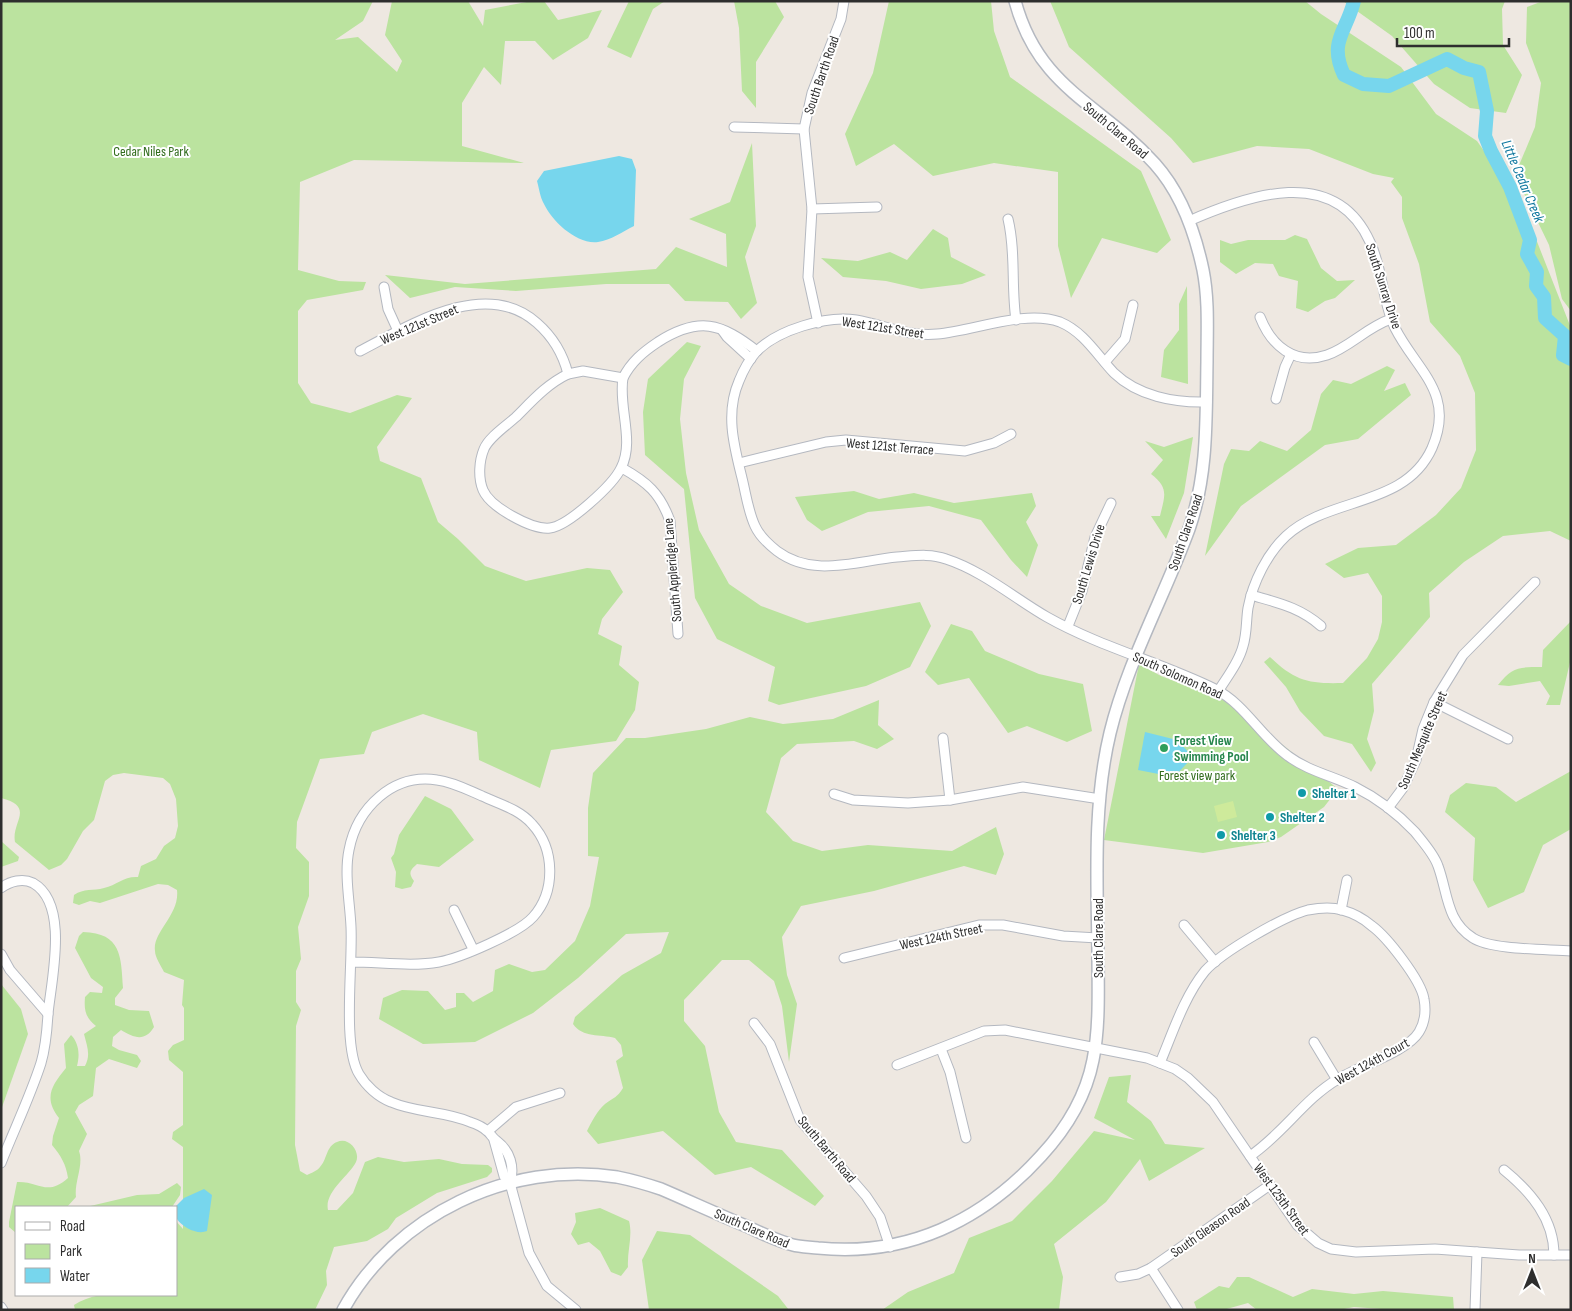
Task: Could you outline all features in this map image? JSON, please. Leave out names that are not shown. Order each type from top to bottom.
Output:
[{"type":"street","name":"South Barth Road","points":[[818,323],[808,277],[812,209],[804,129],[812,93],[841,19],[844,1]]},
{"type":"street","name":"South Clare Road","points":[[343,1310],[377,1261],[399,1239],[465,1199],[510,1183],[568,1174],[617,1177],[661,1189],[794,1246],[842,1250],[890,1246],[934,1234],[983,1209],[1018,1181],[1058,1138],[1082,1095],[1095,1048],[1098,1009],[1100,799],[1110,732],[1185,539],[1196,505],[1204,460],[1208,319],[1205,285],[1189,221],[1172,188],[1153,162],[1123,133],[1067,90],[1046,65],[1028,37],[1015,1]]},
{"type":"street","points":[[734,127],[804,129]]},
{"type":"street","name":"South Sunray Drive","points":[[1189,221],[1236,201],[1275,193],[1304,192],[1333,202],[1356,219],[1371,243],[1391,319],[1434,387],[1439,414],[1438,427],[1432,448],[1416,472],[1398,486],[1301,524],[1276,547],[1256,580],[1251,595],[1243,648],[1219,690]]},
{"type":"street","points":[[812,209],[877,207]]},
{"type":"street","points":[[1008,219],[1012,237],[1012,287],[1016,320]]},
{"type":"street","points":[[384,287],[388,309],[398,331]]},
{"type":"street","name":"West 121st Street","points":[[360,351],[398,331],[460,306],[493,304],[512,308],[530,316],[549,334],[566,364],[568,374]]},
{"type":"street","points":[[1105,362],[1125,339],[1133,305]]},
{"type":"street","points":[[1260,317],[1267,334],[1274,342],[1291,354],[1302,357],[1326,355],[1372,326],[1391,319]]},
{"type":"street","name":"West 121st Street","points":[[750,512],[733,437],[732,409],[737,384],[757,351],[787,332],[818,323],[851,319],[920,335],[938,334],[1034,318],[1059,322],[1072,328],[1085,339],[1125,382],[1137,389],[1156,396],[1207,402]]},
{"type":"street","points":[[623,378],[583,371],[568,374],[551,384],[485,447],[480,474],[483,491],[515,518],[535,526],[549,528],[561,525],[575,515],[622,468],[626,434],[622,398],[623,378],[637,358],[672,333],[688,327],[709,326],[733,333],[757,351]]},
{"type":"street","points":[[722,330],[751,359]]},
{"type":"street","points":[[1276,399],[1282,375],[1291,354]]},
{"type":"street","name":"West 121st Terrace","points":[[739,463],[826,442],[846,440],[965,451],[981,448],[1011,434]]},
{"type":"street","name":"South Appleridge Lane","points":[[622,468],[644,480],[654,490],[664,504],[670,521],[678,634]]},
{"type":"street","name":"South Lewis Drive","points":[[1068,626],[1082,591],[1095,537],[1111,503]]},
{"type":"street","name":"South Solomon Road","points":[[750,512],[756,530],[767,544],[784,557],[808,566],[831,567],[923,555],[944,558],[975,573],[1049,618],[1219,690],[1249,716],[1286,755],[1310,769],[1356,787],[1388,808],[1414,831],[1437,860],[1448,906],[1458,926],[1477,942],[1498,946],[1571,950]]},
{"type":"street","name":"South Mesquite Street","points":[[1388,808],[1403,788],[1416,760],[1423,729],[1434,702],[1463,655],[1535,582]]},
{"type":"street","points":[[1251,595],[1307,613],[1321,626]]},
{"type":"street","points":[[1434,702],[1508,739]]},
{"type":"street","points":[[943,738],[950,800]]},
{"type":"street","points":[[352,962],[439,962],[509,934],[533,917],[547,892],[550,878],[548,854],[533,824],[511,808],[441,780],[420,779],[398,784],[379,797],[366,812],[352,839],[348,858],[352,962],[350,1046],[354,1065],[363,1081],[380,1096],[391,1102],[458,1117],[488,1131],[494,1140],[504,1176],[510,1183],[529,1254],[547,1286],[576,1310]]},
{"type":"street","points":[[834,794],[854,800],[879,802],[950,800],[1023,787],[1100,799]]},
{"type":"street","points":[[1341,910],[1347,880]]},
{"type":"street","points":[[1,888],[16,881],[29,881],[38,886],[46,897],[52,911],[55,929],[54,974],[48,1014],[48,1034],[40,1064],[1,1163]]},
{"type":"street","name":"West 124th Court","points":[[1160,1063],[1191,993],[1214,962],[1294,915],[1325,908],[1341,910],[1363,919],[1382,935],[1419,985],[1424,997],[1425,1010],[1418,1033],[1410,1042],[1337,1080],[1306,1104],[1265,1146],[1250,1156]]},
{"type":"street","points":[[454,910],[473,950]]},
{"type":"street","name":"West 124th Street","points":[[844,958],[979,926],[1003,925],[1063,936],[1098,938]]},
{"type":"street","points":[[1184,926],[1214,962]]},
{"type":"street","points":[[1,954],[10,970],[48,1014]]},
{"type":"street","name":"South Barth Road","points":[[754,1023],[770,1044],[800,1120],[866,1196],[880,1217],[890,1246]]},
{"type":"street","name":"West 125th Street","points":[[897,1065],[984,1031],[1005,1030],[1147,1058],[1174,1070],[1200,1088],[1307,1236],[1331,1249],[1356,1252],[1435,1249],[1554,1256],[1571,1255]]},
{"type":"street","points":[[1314,1042],[1337,1080]]},
{"type":"street","points":[[941,1049],[950,1072],[966,1138]]},
{"type":"street","points":[[488,1131],[516,1106],[560,1093]]},
{"type":"street","points":[[1504,1170],[1519,1182],[1545,1218],[1553,1234],[1554,1256]]},
{"type":"street","name":"South Gleason Road","points":[[1120,1277],[1138,1274],[1151,1268],[1270,1185]]},
{"type":"street","points":[[1475,1310],[1477,1252]]},
{"type":"street","points":[[1151,1268],[1178,1310]]},
{"type":"green space","name":"Cedar Niles Park","points":[[1,1],[373,1],[363,21],[335,40],[358,37],[397,72],[402,61],[385,35],[392,1],[468,1],[483,26],[485,10],[532,1],[544,1],[558,20],[602,10],[588,38],[553,60],[535,41],[505,41],[501,85],[484,67],[462,103],[462,146],[524,163],[354,160],[300,182],[298,270],[339,281],[366,282],[363,290],[307,300],[298,311],[298,383],[311,403],[350,413],[397,395],[412,398],[377,447],[380,461],[421,478],[438,522],[485,566],[526,581],[587,568],[610,570],[623,592],[602,619],[598,634],[622,646],[619,665],[639,682],[635,710],[616,741],[551,750],[540,788],[479,760],[477,732],[423,714],[372,732],[364,754],[320,759],[297,822],[296,848],[309,862],[309,896],[298,927],[301,959],[296,971],[296,1002],[301,1010],[296,1026],[295,1145],[300,1171],[307,1175],[317,1170],[333,1144],[337,1142],[345,1141],[355,1149],[357,1153],[356,1162],[333,1191],[328,1203],[328,1210],[337,1210],[353,1193],[365,1162],[378,1157],[404,1162],[439,1159],[462,1164],[488,1165],[492,1168],[492,1172],[487,1177],[437,1193],[396,1218],[388,1229],[367,1241],[334,1247],[326,1271],[327,1285],[315,1310],[75,1310],[74,1305],[85,1299],[97,1296],[178,1296],[178,1223],[183,1229],[183,1147],[172,1139],[173,1132],[183,1125],[183,1072],[169,1060],[168,1051],[173,1045],[184,1040],[184,1008],[182,1005],[184,980],[164,972],[155,951],[155,944],[171,915],[177,899],[177,890],[168,885],[158,884],[100,903],[90,901],[79,905],[73,903],[74,895],[85,890],[109,887],[125,879],[138,877],[141,866],[156,859],[164,846],[175,838],[178,826],[176,799],[170,784],[163,778],[124,773],[113,775],[105,781],[94,820],[83,831],[67,859],[61,865],[49,870],[15,842],[20,811],[17,806],[1,798]]},
{"type":"green space","points":[[629,1],[665,1],[653,9],[631,58],[607,47]]},
{"type":"green space","points":[[734,1],[775,1],[784,17],[756,62],[756,108],[742,91],[739,28]]},
{"type":"green space","points":[[889,1],[991,1],[994,31],[1010,77],[1141,171],[1171,240],[1157,253],[1102,238],[1071,298],[1058,246],[1058,172],[994,163],[933,176],[894,144],[856,166],[845,134],[873,73]]},
{"type":"green space","points":[[1050,1],[1305,1],[1321,14],[1401,67],[1436,114],[1477,141],[1523,206],[1571,328],[1571,541],[1550,531],[1503,536],[1464,562],[1429,593],[1430,617],[1372,684],[1374,711],[1367,739],[1376,763],[1371,772],[1352,744],[1324,736],[1300,711],[1286,687],[1264,662],[1270,657],[1295,676],[1312,682],[1343,683],[1367,658],[1378,639],[1382,622],[1382,596],[1368,573],[1344,578],[1325,564],[1358,548],[1396,545],[1436,515],[1461,488],[1476,450],[1475,393],[1460,356],[1430,322],[1419,264],[1402,218],[1402,197],[1391,182],[1394,178],[1373,174],[1309,149],[1257,146],[1193,163],[1171,138],[1069,47]]},
{"type":"green space","points":[[1343,1],[1505,1],[1502,9],[1503,45],[1522,75],[1506,113],[1470,108],[1434,84],[1392,36]]},
{"type":"green space","points":[[1543,1],[1571,1],[1571,311],[1562,299],[1549,245],[1515,175],[1535,127],[1541,83],[1526,43],[1527,7]]},
{"type":"green space","points":[[752,143],[756,226],[745,257],[757,303],[741,319],[728,302],[685,301],[669,284],[606,284],[516,291],[455,287],[410,298],[385,275],[465,284],[656,269],[676,247],[727,267],[726,234],[689,219],[730,202]]},
{"type":"green space","points":[[933,229],[948,238],[951,257],[986,275],[962,284],[921,289],[886,281],[843,277],[821,258],[858,261],[890,252],[907,260]]},
{"type":"green space","points":[[1295,235],[1307,239],[1321,268],[1337,281],[1355,280],[1335,298],[1325,301],[1308,312],[1296,308],[1298,281],[1279,276],[1273,264],[1255,263],[1236,274],[1220,262],[1220,240],[1231,244],[1248,240],[1285,240]]},
{"type":"green space","points":[[1187,286],[1188,384],[1161,377],[1164,350],[1179,330],[1179,304]]},
{"type":"green space","points":[[687,342],[701,346],[684,379],[680,419],[686,473],[699,530],[729,584],[761,606],[807,623],[920,602],[931,626],[910,667],[866,686],[779,705],[768,701],[775,667],[717,639],[695,598],[684,489],[645,455],[643,412],[648,379]]},
{"type":"green space","points":[[1387,366],[1395,370],[1384,391],[1405,383],[1411,395],[1358,439],[1325,445],[1241,506],[1205,556],[1224,464],[1231,449],[1249,451],[1260,441],[1287,451],[1311,430],[1321,394],[1333,380],[1351,384]]},
{"type":"green space","points":[[1193,437],[1184,493],[1166,539],[1151,516],[1160,516],[1163,503],[1163,488],[1151,474],[1163,460],[1145,441],[1164,447]]},
{"type":"green space","points":[[854,491],[879,499],[914,493],[954,503],[1032,493],[1036,506],[1026,522],[1038,545],[1027,577],[1011,560],[981,520],[929,506],[868,512],[822,531],[807,520],[795,497]]},
{"type":"green space","points":[[1571,621],[1571,658],[1560,705],[1546,705],[1550,696],[1540,681],[1509,686],[1498,685],[1512,671],[1527,667],[1542,667],[1543,650]]},
{"type":"green space","points":[[951,624],[972,631],[985,651],[1039,674],[1083,684],[1092,731],[1067,742],[1027,726],[1008,733],[969,678],[938,685],[925,672]]},
{"type":"green space","name":"Forest view park","points":[[1139,664],[1161,676],[1229,702],[1338,789],[1324,807],[1281,837],[1268,842],[1203,853],[1104,840]]},
{"type":"green space","points":[[879,700],[878,725],[894,739],[877,749],[854,741],[797,744],[781,758],[766,812],[793,841],[822,851],[868,845],[952,851],[996,827],[1004,854],[996,875],[964,866],[874,891],[801,906],[782,937],[787,975],[797,1004],[789,1062],[782,1006],[774,981],[749,960],[722,960],[684,1000],[684,1021],[705,1046],[719,1112],[736,1142],[782,1150],[824,1196],[815,1206],[751,1167],[715,1175],[663,1131],[598,1144],[587,1131],[605,1104],[617,1096],[623,1088],[616,1061],[623,1056],[621,1045],[615,1038],[582,1032],[573,1024],[575,1017],[622,975],[661,953],[669,932],[626,934],[578,978],[533,1013],[475,1042],[423,1044],[379,1019],[383,998],[402,990],[428,991],[445,1010],[456,1007],[456,993],[464,993],[473,1002],[493,991],[495,970],[509,964],[532,972],[545,970],[575,941],[590,906],[599,857],[588,856],[588,808],[593,773],[626,738],[645,738],[706,729],[750,717],[783,724],[833,719]]},
{"type":"green space","points":[[1571,771],[1571,829],[1543,845],[1524,892],[1488,908],[1473,880],[1475,838],[1445,812],[1450,795],[1466,783],[1496,787],[1516,802]]},
{"type":"green space","points":[[425,796],[451,809],[474,840],[439,867],[417,864],[411,872],[414,881],[411,887],[402,889],[395,887],[396,872],[391,858],[394,854],[399,835]]},
{"type":"green space","points":[[1233,801],[1237,817],[1218,822],[1214,806]]},
{"type":"green space","points":[[1,841],[19,857],[18,861],[1,867]]},
{"type":"green space","points":[[83,932],[96,933],[112,942],[120,957],[123,988],[115,998],[115,1005],[129,1010],[149,1011],[154,1027],[151,1032],[143,1037],[135,1037],[121,1030],[113,1037],[112,1046],[137,1055],[141,1061],[137,1068],[109,1059],[96,1068],[93,1096],[79,1105],[75,1112],[87,1134],[79,1151],[80,1162],[76,1197],[68,1206],[15,1206],[15,1232],[9,1227],[9,1222],[17,1182],[48,1187],[61,1184],[68,1178],[63,1160],[52,1145],[59,1118],[51,1104],[51,1092],[66,1068],[64,1044],[71,1035],[78,1049],[77,1066],[85,1066],[87,1062],[88,1054],[84,1034],[96,1026],[86,1013],[85,997],[90,992],[102,993],[103,987],[91,978],[75,948],[79,936]]},
{"type":"green space","points":[[1,984],[21,1009],[28,1034],[1,1110]]},
{"type":"green space","points":[[1131,1075],[1127,1102],[1151,1121],[1165,1144],[1205,1148],[1149,1181],[1140,1159],[1106,1202],[1054,1244],[1063,1277],[1059,1310],[882,1310],[908,1292],[954,1273],[969,1238],[1012,1221],[1052,1181],[1094,1131],[1135,1140],[1094,1118],[1109,1077]]},
{"type":"green space","points":[[177,1183],[181,1187],[180,1195],[173,1206],[90,1206],[137,1195],[159,1194]]},
{"type":"green space","points":[[600,1208],[629,1221],[628,1267],[621,1276],[611,1272],[600,1251],[589,1242],[578,1245],[571,1234],[576,1222],[575,1213]]},
{"type":"green space","points":[[657,1231],[690,1235],[778,1296],[789,1310],[649,1310],[642,1260]]},
{"type":"green space","points":[[1237,1277],[1249,1277],[1293,1297],[1312,1289],[1354,1294],[1383,1291],[1453,1297],[1454,1310],[1395,1310],[1354,1307],[1339,1310],[1257,1310],[1248,1303],[1223,1310],[1197,1310],[1194,1302],[1219,1286],[1229,1288]]},
{"type":"water","points":[[619,156],[632,159],[636,170],[634,226],[612,238],[598,242],[582,240],[574,236],[559,224],[548,211],[537,181],[544,171]]},
{"type":"water","name":"Forest View Swimming Pool","points":[[1145,732],[1177,740],[1193,757],[1174,777],[1138,770]]},
{"type":"water","points":[[204,1189],[212,1195],[207,1231],[191,1230],[178,1220],[178,1206],[176,1206],[184,1198]]},
{"type":"waterway","name":"Little Cedar Creek","points":[[1354,1],[1338,45],[1338,53],[1344,75],[1363,84],[1389,86],[1447,59],[1464,68],[1479,72],[1487,111],[1485,136],[1510,187],[1530,240],[1527,254],[1537,272],[1536,286],[1544,297],[1545,318],[1565,336],[1563,355],[1571,359]]},
{"type":"place","name":"Forest View Swimming Pool","points":[[1164,748]]},
{"type":"place","name":"Shelter 1","points":[[1302,793]]},
{"type":"place","name":"Shelter 2","points":[[1270,817]]},
{"type":"place","name":"Shelter 3","points":[[1221,835]]}]
